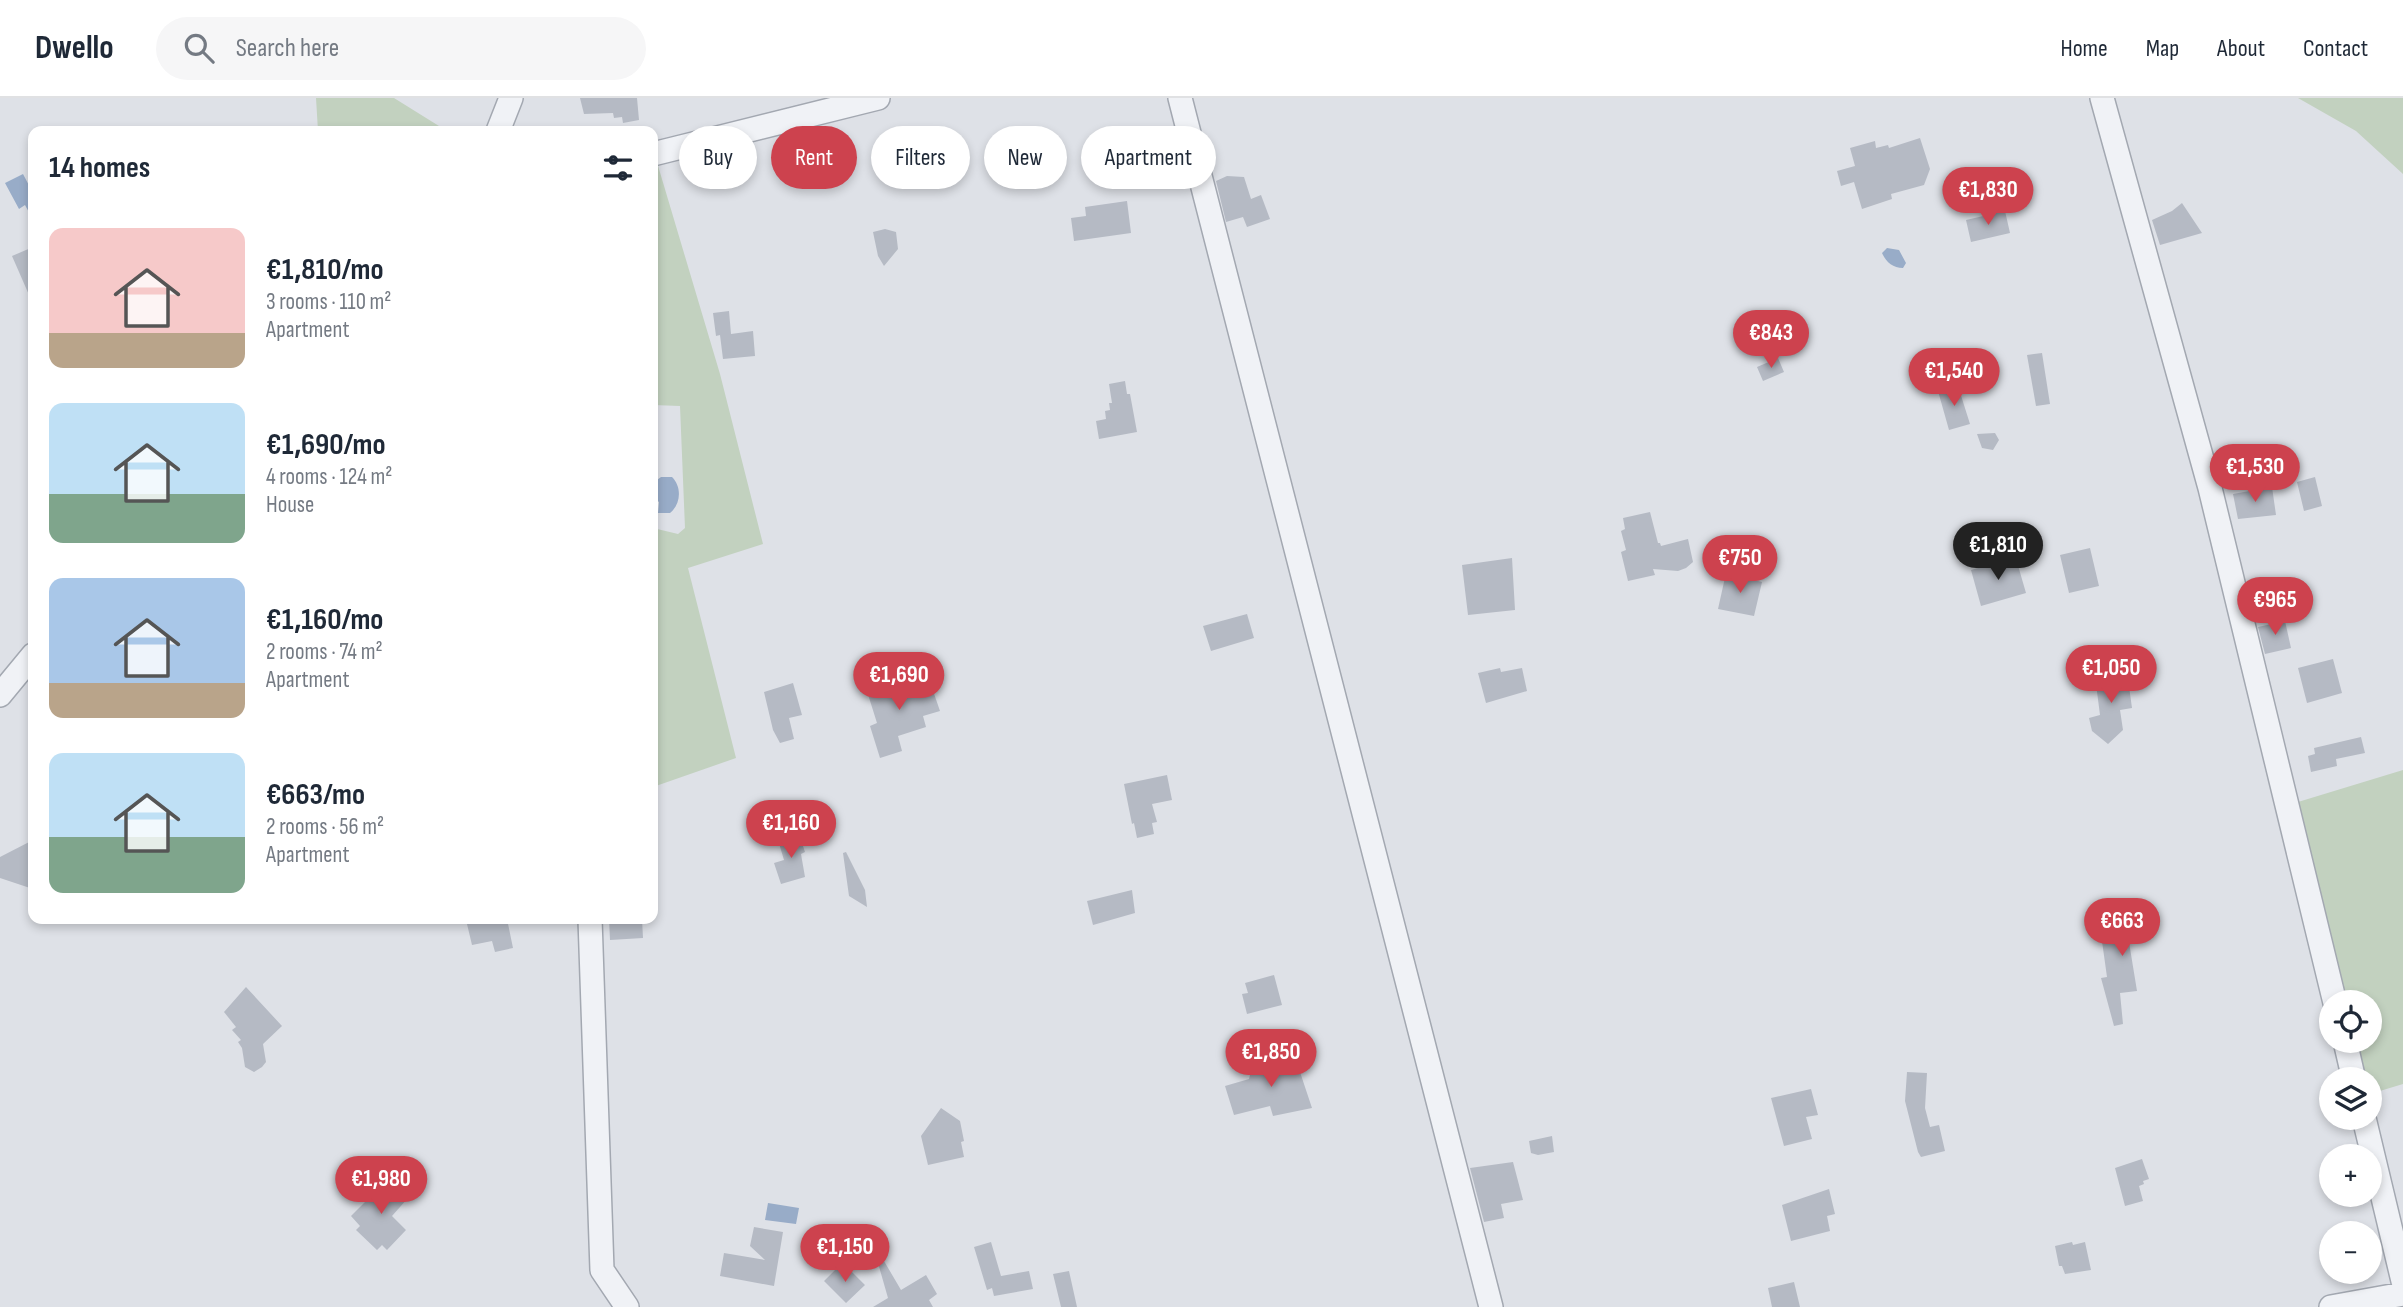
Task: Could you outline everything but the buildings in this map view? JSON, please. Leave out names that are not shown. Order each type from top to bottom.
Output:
[{"type":"street","points":[[500,126],[511,98]]},
{"type":"street","points":[[658,154],[878,98]]},
{"type":"street","points":[[1180,98],[1491,1307]]},
{"type":"street","points":[[2102,98],[2210,488],[2332,990]]},
{"type":"street","points":[[0,695],[28,661]]},
{"type":"street","points":[[590,924],[602,1270],[627,1307]]},
{"type":"street","points":[[2367,1130],[2403,1281]]},
{"type":"street","points":[[2331,1307],[2403,1294]]},
{"type":"green space","points":[[316,98],[394,98],[439,126],[318,126]]},
{"type":"green space","points":[[2298,98],[2403,98],[2403,174],[2356,131]]},
{"type":"green space","points":[[658,166],[720,374],[763,544],[688,568],[736,758],[658,785],[658,529],[678,534],[685,528],[680,406],[658,405]]},
{"type":"green space","points":[[2403,770],[2403,1084],[2382,1090],[2382,1067],[2363,1067],[2360,1053],[2382,1053],[2382,990],[2345,990],[2309,856],[2298,802]]},
{"type":"water","points":[[23,174],[28,184],[28,210],[25,205],[19,209],[5,183]]},
{"type":"water","points":[[1887,248],[1899,250],[1906,263],[1903,268],[1893,266],[1886,259],[1882,253]]},
{"type":"water","points":[[672,477],[679,490],[678,500],[670,513],[658,513],[658,479]]},
{"type":"water","points":[[768,1203],[799,1208],[796,1224],[765,1220]]}]
